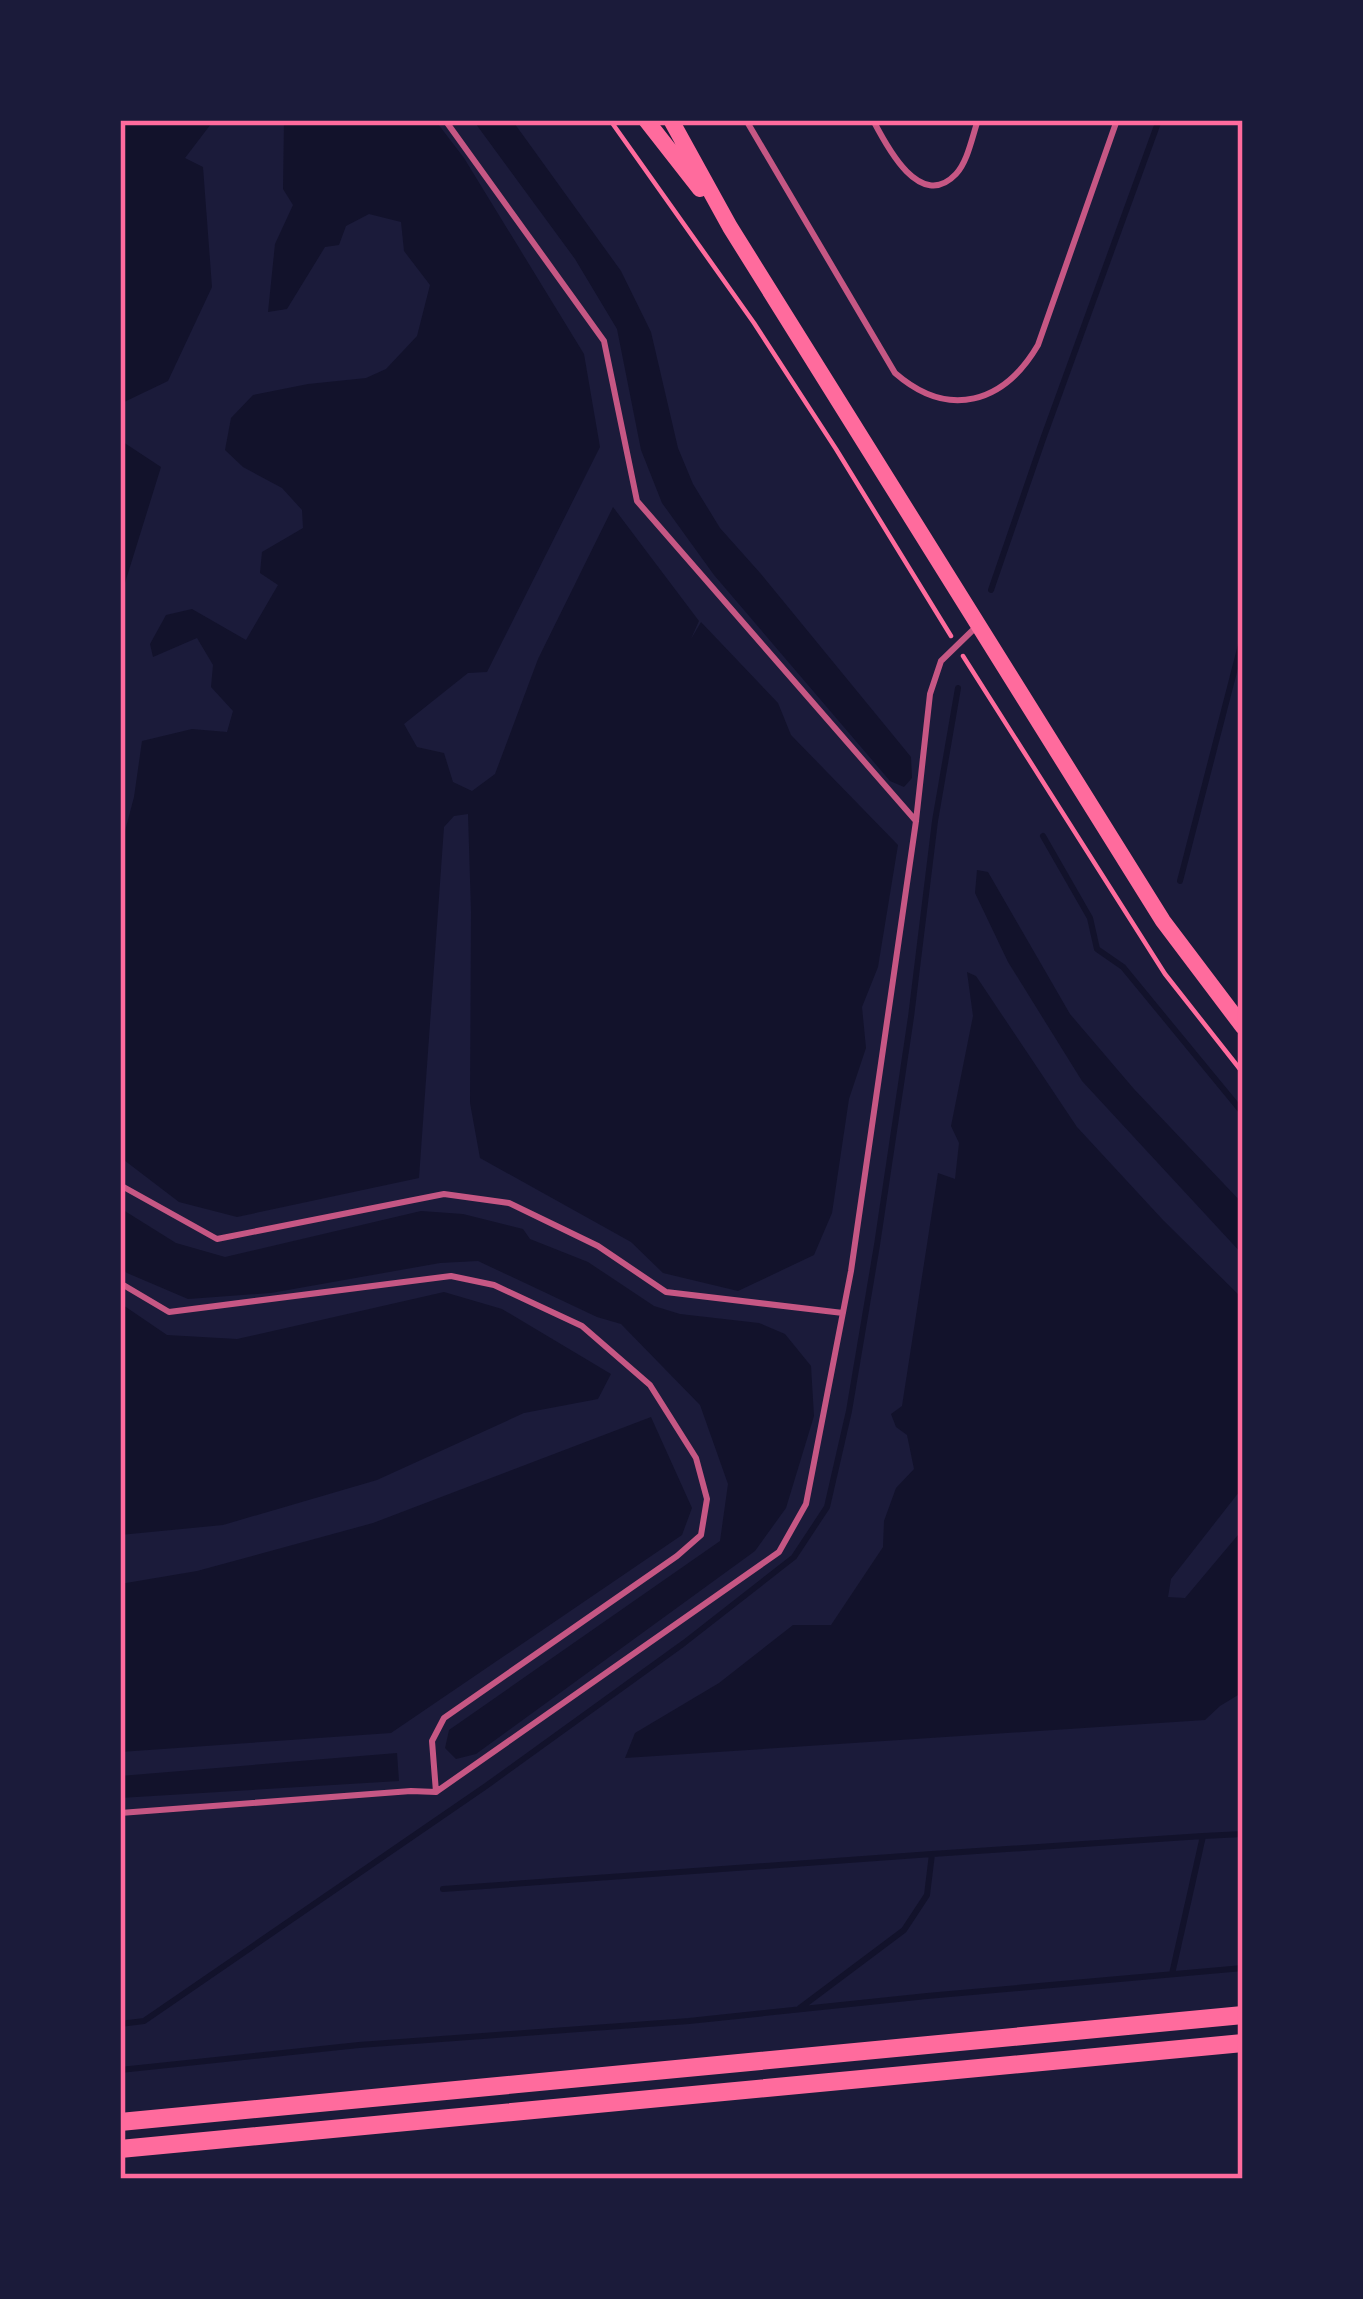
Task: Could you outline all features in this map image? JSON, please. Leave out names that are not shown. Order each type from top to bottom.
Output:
[{"type":"highway","points":[[120,2122],[1243,2015]]},
{"type":"highway","points":[[120,2149],[1243,2043]]},
{"type":"main road","points":[[646,120],[730,227]]},
{"type":"main road","points":[[670,120],[730,227],[1163,921],[1243,1027]]},
{"type":"lane","points":[[446,120],[604,341],[637,501],[916,820]]},
{"type":"lane","points":[[746,120],[895,373],[926,394],[962,400],[994,393],[1026,366],[1038,345],[1117,120]]},
{"type":"lane","points":[[873,120],[908,173],[930,185],[957,173],[977,120]]},
{"type":"lane","points":[[120,1814],[436,1792],[779,1552],[806,1504],[843,1313],[916,820],[930,694],[940,661],[977,626]]},
{"type":"lane","points":[[120,1185],[217,1239],[444,1194],[508,1203],[598,1246],[666,1292],[843,1313]]},
{"type":"lane","points":[[120,1283],[169,1312],[451,1276],[494,1285],[582,1326],[650,1385],[696,1458],[707,1499],[700,1535],[677,1556],[443,1718],[432,1742],[436,1792]]},
{"type":"path","points":[[610,120],[754,323],[836,449],[1165,974],[1243,1073]]},
{"type":"shaded area","points":[[120,120],[214,120],[185,158],[203,167],[212,287],[168,381],[120,404]]},
{"type":"shaded area","points":[[284,120],[435,120],[464,158],[584,354],[600,447],[487,672],[468,673],[404,724],[417,747],[444,753],[453,782],[472,791],[495,774],[538,659],[613,507],[699,621],[691,639],[701,622],[778,703],[791,735],[898,845],[878,967],[862,1007],[866,1048],[849,1099],[832,1213],[814,1255],[738,1291],[663,1273],[631,1242],[480,1158],[470,1103],[468,814],[454,816],[444,827],[419,1178],[237,1217],[179,1202],[120,1157],[120,850],[142,741],[192,729],[227,732],[233,711],[211,687],[213,665],[197,638],[153,657],[150,644],[166,615],[192,609],[246,640],[278,585],[260,573],[262,552],[303,528],[302,510],[282,488],[243,467],[225,450],[231,418],[253,395],[366,378],[386,369],[417,336],[430,285],[404,251],[401,222],[369,214],[346,226],[339,245],[325,247],[287,309],[268,312],[275,244],[293,205],[283,189]]},
{"type":"shaded area","points":[[473,120],[512,120],[621,271],[651,332],[678,448],[693,484],[720,528],[911,757],[912,778],[904,787],[890,781],[714,575],[662,503],[641,450],[617,329],[575,259]]},
{"type":"shaded area","points":[[120,440],[161,467],[120,599]]},
{"type":"shaded area","points":[[977,870],[988,872],[1070,1014],[1243,1204],[1243,1255],[1082,1081],[1008,962],[975,893]]},
{"type":"shaded area","points":[[967,972],[976,976],[1077,1127],[1243,1299],[1243,1487],[1171,1579],[1168,1597],[1185,1598],[1243,1529],[1243,1692],[1205,1720],[625,1758],[635,1733],[719,1683],[793,1625],[831,1625],[883,1547],[884,1521],[896,1488],[914,1469],[907,1435],[896,1427],[891,1414],[902,1406],[938,1173],[955,1179],[959,1143],[951,1126],[973,1016]]},
{"type":"shaded area","points":[[120,1208],[176,1243],[225,1257],[421,1211],[463,1214],[523,1229],[530,1239],[588,1262],[654,1306],[680,1314],[759,1323],[785,1334],[811,1366],[814,1416],[786,1508],[755,1551],[476,1754],[456,1759],[445,1748],[449,1730],[720,1541],[728,1484],[700,1405],[621,1324],[478,1261],[440,1263],[271,1293],[188,1299],[120,1267]]},
{"type":"shaded area","points":[[444,1292],[502,1309],[611,1374],[598,1399],[524,1413],[377,1480],[223,1525],[120,1535],[120,1303],[167,1335],[237,1339]]},
{"type":"shaded area","points":[[651,1417],[692,1508],[682,1535],[391,1733],[120,1752],[120,1584],[197,1571],[373,1523]]},
{"type":"shaded area","points":[[397,1753],[399,1781],[120,1798],[120,1776]]},
{"type":"waterway","points":[[991,590],[1159,120]]},
{"type":"waterway","points":[[1180,881],[1243,637]]},
{"type":"waterway","points":[[120,2024],[144,2021],[486,1786],[684,1643],[794,1557],[827,1507],[849,1411],[877,1245],[935,821],[958,688]]},
{"type":"waterway","points":[[1043,836],[1090,918],[1097,949],[1123,967],[1243,1113]]},
{"type":"waterway","points":[[1172,1974],[1203,1836],[1243,1834]]},
{"type":"waterway","points":[[932,1854],[1203,1836]]},
{"type":"waterway","points":[[443,1889],[932,1854],[927,1895],[904,1930],[800,2008]]},
{"type":"waterway","points":[[120,2070],[1243,1968]]}]
